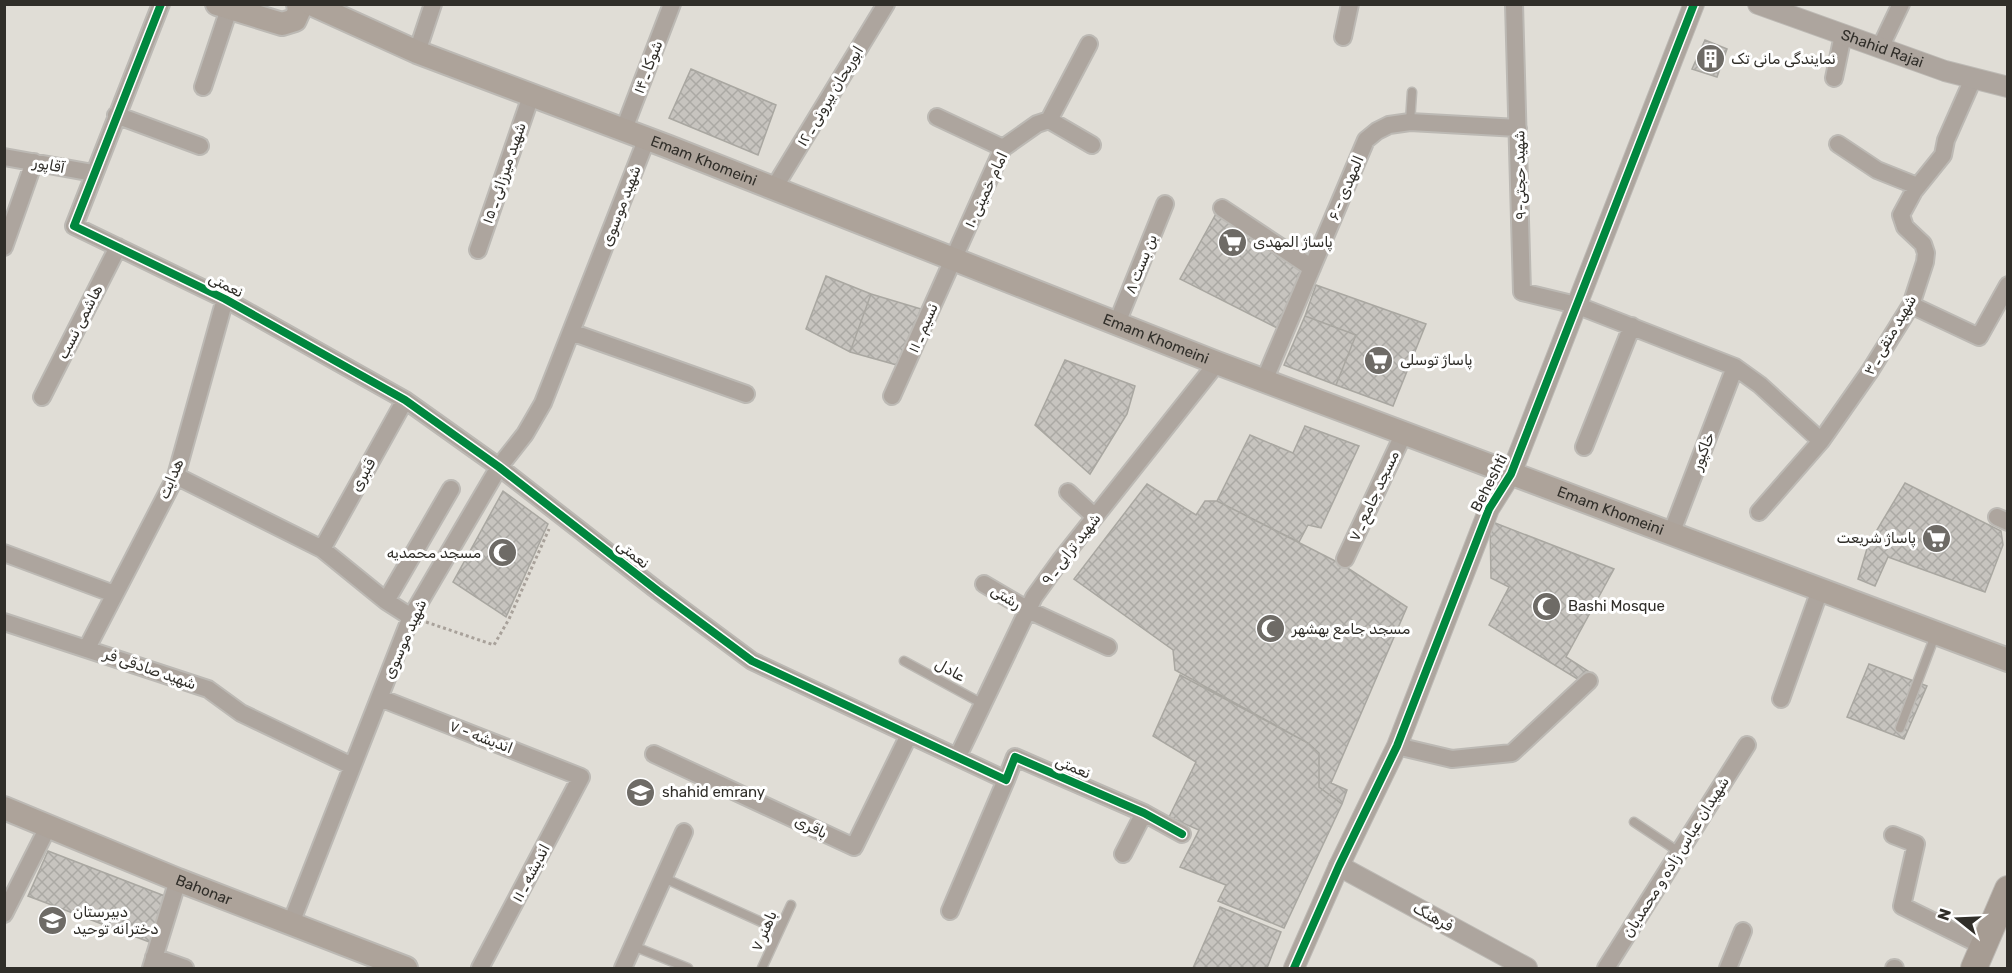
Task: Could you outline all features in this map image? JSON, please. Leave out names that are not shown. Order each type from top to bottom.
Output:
[{"type":"main road","points":[[223,7],[282,24],[295,20],[299,11],[298,4]]},
{"type":"main road","name":"Emam Khomeini","points":[[312,5],[417,52],[624,129],[1217,363],[2007,660]]},
{"type":"main road","name":"Bahonar","points":[[4,808],[178,880],[406,969]]},
{"type":"main road","points":[[1979,957],[2007,889]]},
{"type":"street","points":[[93,173],[160,4]]},
{"type":"street","points":[[417,52],[434,4]]},
{"type":"street","name":"شوکا ـ ۱۴","points":[[624,129],[672,4]]},
{"type":"street","name":"ابوریحان بیرونی ـ ۱۲","points":[[774,188],[886,4]]},
{"type":"street","points":[[1343,37],[1350,4]]},
{"type":"street","name":"شهید حجتی-۹","points":[[1514,4],[1522,291],[1576,305]]},
{"type":"street","name":"Beheshti","points":[[1294,969],[1339,866],[1396,747],[1489,509],[1511,474],[1694,4]]},
{"type":"street","name":"Shahid Rajai","points":[[1758,4],[1880,48],[1973,79],[2007,87]]},
{"type":"street","points":[[1880,48],[1901,4]]},
{"type":"street","points":[[203,87],[223,7]]},
{"type":"street","points":[[1834,78],[1843,35]]},
{"type":"street","points":[[1089,44],[1049,120],[1092,145]]},
{"type":"street","name":"شهید متقی ـ ۳","points":[[1759,512],[1821,441],[1870,371],[1911,304],[1926,254],[1923,244],[1905,226],[1901,215],[1917,186],[1942,155],[1946,140],[1973,79]]},
{"type":"street","name":"شهید میرزائی ـ ۱۵","points":[[478,250],[531,96]]},
{"type":"street","points":[[116,115],[200,146]]},
{"type":"street","points":[[937,117],[1003,148]]},
{"type":"street","name":"امام خمینی ۱۰","points":[[954,259],[1003,148],[1037,124],[1049,120]]},
{"type":"street","name":"المهدی - ۶","points":[[1264,381],[1366,140],[1389,125],[1410,122],[1518,128]]},
{"type":"street","name":"شهید موسوی","points":[[291,923],[411,617],[499,467],[525,434],[543,403],[647,138]]},
{"type":"street","points":[[1838,144],[1877,170],[1917,186]]},
{"type":"street","name":"آقاپور","points":[[4,157],[93,173]]},
{"type":"street","points":[[4,247],[34,162]]},
{"type":"street","name":"نعمتی","points":[[93,173],[74,226],[225,299],[405,400],[499,467],[752,661],[1006,780],[1015,757],[1144,813],[1182,834]]},
{"type":"street","name":"بن بست ۸","points":[[1117,323],[1165,204]]},
{"type":"street","points":[[1222,208],[1312,268]]},
{"type":"street","name":"هاشمی نسب","points":[[42,397],[118,247]]},
{"type":"street","name":"نسیم ـ ۱۱","points":[[892,396],[954,259]]},
{"type":"street","points":[[1911,304],[1979,337],[2007,285]]},
{"type":"street","name":"هدایت","points":[[87,648],[176,476],[225,299]]},
{"type":"street","points":[[1576,305],[1734,367],[1760,385],[1821,441]]},
{"type":"street","points":[[1584,447],[1632,326]]},
{"type":"street","points":[[571,333],[746,394]]},
{"type":"street","name":"شهید ترابی ـ ۹","points":[[958,756],[1034,597],[1217,363]]},
{"type":"street","name":"خاکپور","points":[[1671,534],[1734,367]]},
{"type":"street","name":"قنبری","points":[[322,549],[405,400]]},
{"type":"street","name":"مسجد جامع ـ ۷","points":[[1345,559],[1404,433]]},
{"type":"street","points":[[176,476],[322,549],[386,601],[411,617]]},
{"type":"street","points":[[386,601],[451,489]]},
{"type":"street","points":[[1068,492],[1095,517]]},
{"type":"street","points":[[4,553],[114,594]]},
{"type":"street","name":"رشتی","points":[[984,585],[1028,610],[1108,647]]},
{"type":"street","points":[[1781,699],[1820,590]]},
{"type":"street","name":"شهید صادقی فر","points":[[4,622],[208,689],[241,713],[352,766]]},
{"type":"street","points":[[1396,747],[1452,759],[1512,753],[1589,681]]},
{"type":"street","name":"اندیشه - ۷","points":[[380,698],[582,777]]},
{"type":"street","name":"باقری","points":[[654,754],[854,848],[909,735]]},
{"type":"street","name":"شهیدان عباس زاده و محمدیان","points":[[1606,969],[1747,746]]},
{"type":"street","name":"اندیشه ـ ۱۱","points":[[480,969],[582,777]]},
{"type":"street","points":[[950,911],[1006,780]]},
{"type":"street","points":[[1123,854],[1144,813]]},
{"type":"street","points":[[4,914],[48,827]]},
{"type":"street","points":[[623,969],[684,832]]},
{"type":"street","points":[[1893,835],[1916,844],[1902,906],[1979,957]]},
{"type":"street","name":"فرهنگ","points":[[1339,866],[1527,969]]},
{"type":"street","points":[[178,880],[153,963],[185,969]]},
{"type":"street","points":[[1728,969],[1743,931]]},
{"type":"lane","points":[[1410,122],[1412,92]]},
{"type":"lane","points":[[1900,729],[1936,633]]},
{"type":"lane","name":"عادل","points":[[904,661],[983,704]]},
{"type":"lane","points":[[1634,822],[1679,852]]},
{"type":"lane","points":[[664,878],[779,930]]},
{"type":"lane","name":"باهنر ۷","points":[[762,969],[791,905]]},
{"type":"lane","points":[[633,946],[688,969]]},
{"type":"path","points":[[411,617],[494,645],[514,608],[550,526],[554,510]]},
{"type":"building","name":"نمایندگی مانی تک","points":[[1705,40],[1727,49],[1717,77],[1692,69]]},
{"type":"building","points":[[691,69],[776,105],[758,155],[669,118]]},
{"type":"building","name":"پاساژ المهدی","points":[[1217,212],[1309,272],[1283,331],[1180,279]]},
{"type":"building","points":[[826,276],[871,294],[850,352],[806,329]]},
{"type":"building","name":"پاساژ توسلی","points":[[1316,285],[1426,324],[1393,406],[1336,385],[1356,335],[1305,316]]},
{"type":"building","points":[[871,294],[921,309],[897,365],[850,352]]},
{"type":"building","points":[[1305,316],[1356,335],[1336,385],[1284,365]]},
{"type":"building","points":[[1065,360],[1135,386],[1127,414],[1090,474],[1035,425]]},
{"type":"building","points":[[1305,426],[1359,446],[1321,528],[1308,525],[1299,542],[1217,501],[1250,435],[1293,453]]},
{"type":"building","name":"پاساژ شریعت","points":[[1905,483],[2001,531],[2003,545],[1985,592],[1888,557],[1875,586],[1858,579],[1868,545]]},
{"type":"building","name":"مسجد جامع بهشهر","points":[[1147,484],[1196,515],[1205,501],[1217,501],[1343,565],[1407,607],[1331,783],[1347,790],[1342,804],[1319,787],[1319,753],[1308,743],[1175,670],[1173,650],[1074,579]]},
{"type":"building","name":"مسجد محمدیه","points":[[503,491],[548,524],[506,617],[453,582]]},
{"type":"building","name":"Bashi Mosque","points":[[1490,521],[1614,569],[1566,657],[1591,673],[1584,683],[1489,625],[1509,587],[1491,578]]},
{"type":"building","points":[[1869,664],[1927,686],[1904,739],[1847,717]]},
{"type":"building","points":[[1180,675],[1308,743],[1319,753],[1319,787],[1342,804],[1284,928],[1218,901],[1226,885],[1180,867],[1199,830],[1169,817],[1196,762],[1153,736]]},
{"type":"building","points":[[48,851],[170,898],[152,943],[28,896]]},
{"type":"building","points":[[1220,907],[1281,932],[1267,968],[1193,968]]},
{"type":"cycle path","points":[[161,4],[74,226],[225,299],[405,400],[499,467],[752,661],[1006,780],[1015,757],[1144,813],[1182,834]]},
{"type":"cycle path","points":[[1294,968],[1339,866],[1397,746],[1489,509],[1511,474],[1694,4]]},
{"type":"place","name":"نمایندگی مانی تک","points":[[1710,59]]},
{"type":"place","name":"پاساژ المهدی","points":[[1232,242]]},
{"type":"place","name":"پاساژ توسلی","points":[[1379,360]]},
{"type":"place","name":"پاساژ شریعت","points":[[1937,538]]},
{"type":"place","name":"مسجد محمدیه","points":[[502,553]]},
{"type":"place","name":"Bashi Mosque","points":[[1547,606]]},
{"type":"place","name":"مسجد جامع بهشهر","points":[[1271,629]]},
{"type":"place","name":"shahid emrany","points":[[641,792]]},
{"type":"place","name":"دبیرستان دخترانه توحید","points":[[52,921]]}]
